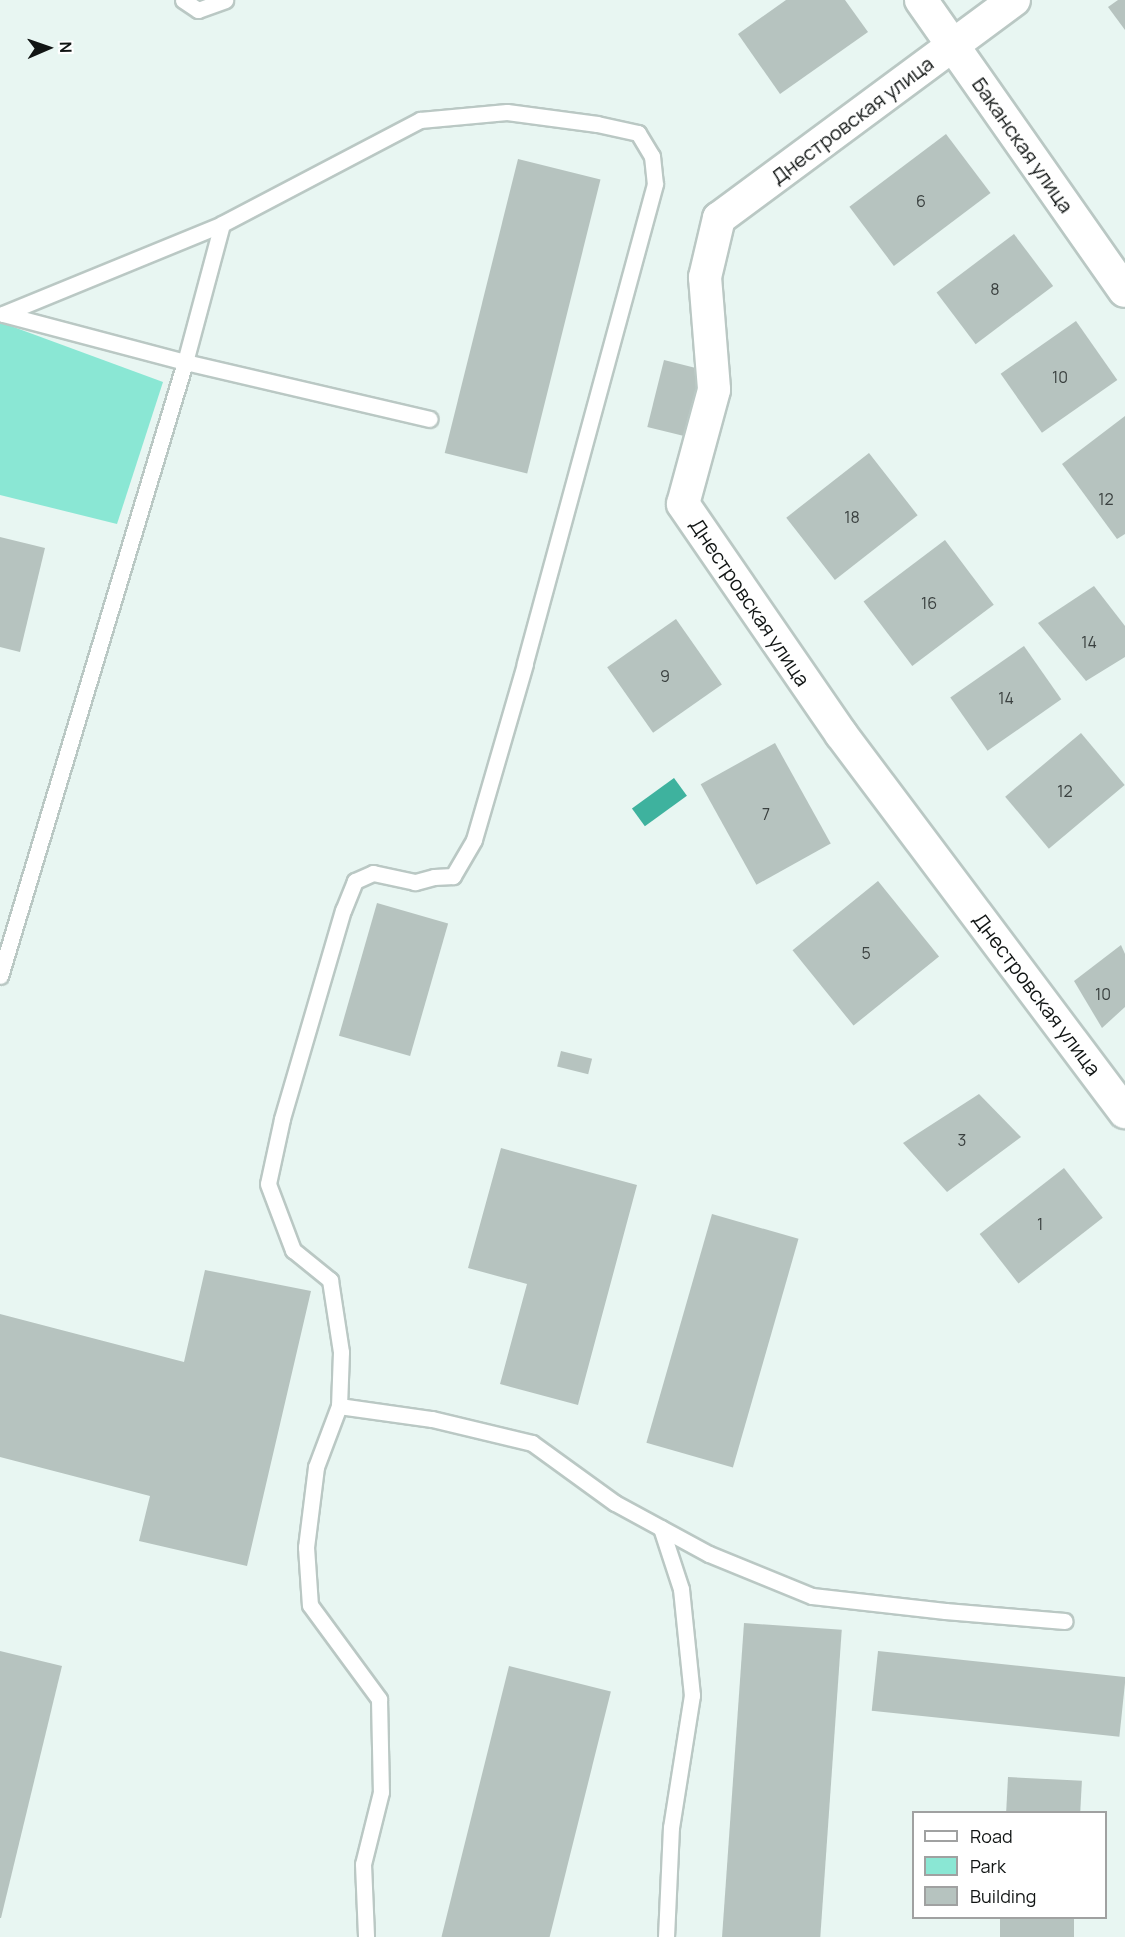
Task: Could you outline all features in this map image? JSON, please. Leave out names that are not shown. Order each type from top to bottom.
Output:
[{"type":"street","name":"Баканская улица","points":[[921,0],[1125,291]]},
{"type":"street","name":"Днестровская улица","points":[[1014,0],[719,218],[705,277],[714,390],[683,504],[841,734],[1125,1112]]},
{"type":"lane","points":[[183,0],[198,10],[225,0]]},
{"type":"lane","points":[[2,313],[222,224],[420,120],[507,112],[597,124],[638,133],[652,156],[655,184],[525,664],[474,840],[453,876],[434,876],[415,882],[373,873],[355,881],[344,910],[282,1119],[268,1184],[293,1250],[330,1280],[341,1352],[339,1406],[316,1467],[306,1547],[310,1605],[379,1699],[381,1792],[363,1864],[366,1937]]},
{"type":"lane","points":[[0,974],[185,362],[222,224]]},
{"type":"lane","points":[[2,313],[185,362],[429,419]]},
{"type":"lane","points":[[339,1406],[432,1419],[531,1443],[615,1503],[709,1554],[812,1596],[945,1611],[1065,1621]]},
{"type":"lane","points":[[661,1528],[681,1589],[692,1695],[671,1827],[666,1937]]},
{"type":"green space","points":[[0,322],[163,382],[117,524],[0,495]]},
{"type":"shaded area","points":[[674,778],[687,796],[645,826],[632,809]]},
{"type":"building","points":[[786,0],[845,0],[868,32],[780,94],[738,34]]},
{"type":"building","points":[[1118,0],[1125,0],[1125,30],[1108,7]]},
{"type":"building","points":[[946,134],[991,193],[894,266],[849,207]]},
{"type":"building","points":[[518,159],[600,180],[527,474],[445,453]]},
{"type":"building","points":[[1014,234],[1053,286],[976,344],[937,292]]},
{"type":"building","points":[[1076,321],[1117,380],[1042,433],[1001,374]]},
{"type":"building","points":[[664,360],[704,370],[687,437],[647,427]]},
{"type":"building","points":[[1125,416],[1125,534],[1117,539],[1062,464]]},
{"type":"building","points":[[869,453],[918,515],[835,580],[786,518]]},
{"type":"building","points":[[0,537],[45,548],[20,652],[0,647]]},
{"type":"building","points":[[945,540],[994,605],[912,666],[864,601]]},
{"type":"building","points":[[1094,586],[1125,626],[1125,657],[1086,681],[1038,623]]},
{"type":"building","points":[[676,619],[722,685],[653,733],[607,667]]},
{"type":"building","points":[[1024,646],[1061,699],[988,751],[950,698]]},
{"type":"building","points":[[1081,733],[1125,785],[1049,849],[1005,797]]},
{"type":"building","points":[[775,743],[831,844],[756,885],[701,784]]},
{"type":"building","points":[[878,881],[939,956],[854,1026],[793,950]]},
{"type":"building","points":[[377,903],[448,923],[410,1056],[339,1036]]},
{"type":"building","points":[[1121,945],[1125,954],[1125,1007],[1102,1028],[1074,981]]},
{"type":"building","points":[[561,1051],[592,1059],[588,1074],[557,1067]]},
{"type":"building","points":[[979,1094],[1021,1137],[947,1192],[903,1143]]},
{"type":"building","points":[[501,1148],[637,1185],[578,1405],[500,1384],[527,1284],[468,1268]]},
{"type":"building","points":[[1064,1168],[1103,1218],[1018,1284],[980,1234]]},
{"type":"building","points":[[712,1214],[799,1239],[733,1468],[646,1443]]},
{"type":"building","points":[[205,1270],[311,1291],[247,1566],[139,1541],[150,1496],[0,1457],[0,1314],[184,1362]]},
{"type":"building","points":[[744,1623],[842,1630],[820,1937],[722,1937]]},
{"type":"building","points":[[0,1651],[62,1666],[1,1918],[0,1918]]},
{"type":"building","points":[[878,1651],[1125,1677],[1119,1737],[872,1711]]},
{"type":"building","points":[[509,1666],[611,1691],[550,1937],[442,1937]]},
{"type":"building","points":[[1008,1777],[1082,1781],[1080,1811],[1006,1811]]},
{"type":"building","points":[[1000,1919],[1074,1919],[1074,1937],[1000,1937]]}]
